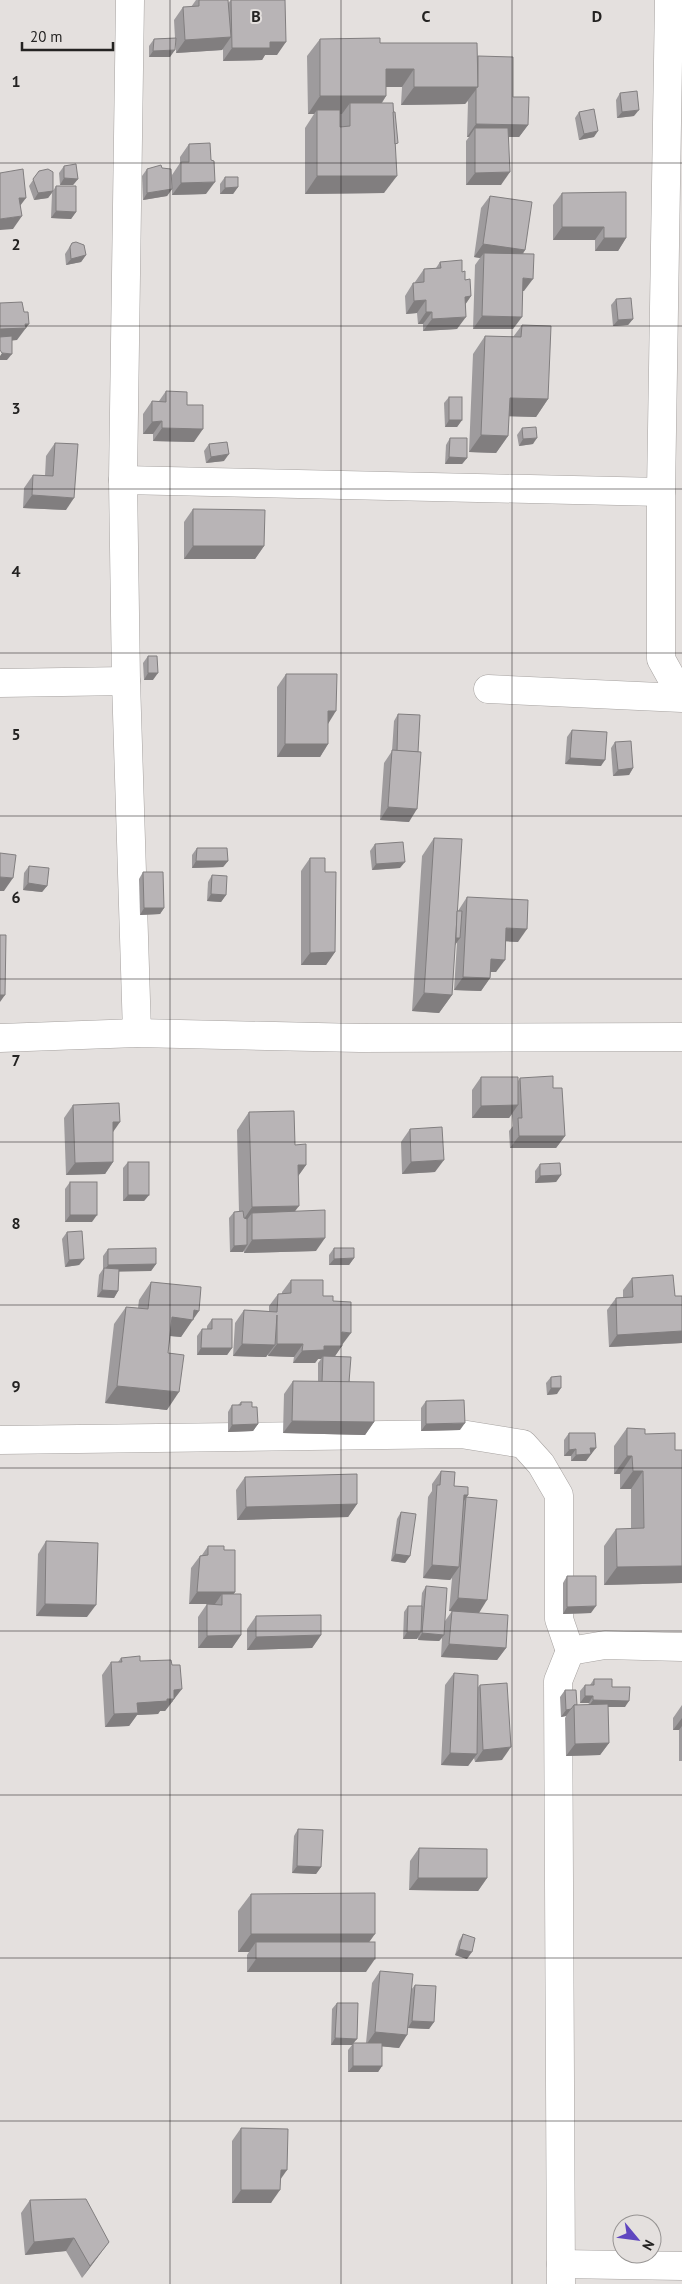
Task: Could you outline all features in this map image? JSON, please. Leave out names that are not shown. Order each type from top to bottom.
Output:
[{"type":"street","points":[[130,0],[124,480],[126,681],[137,1033]]},
{"type":"street","points":[[669,0],[673,341],[661,492],[661,659],[682,698]]},
{"type":"street","points":[[124,480],[661,492]]},
{"type":"street","points":[[0,683],[126,681]]},
{"type":"street","points":[[488,689],[682,698]]},
{"type":"street","points":[[0,1038],[137,1033],[360,1038],[682,1038]]},
{"type":"street","points":[[0,1440],[460,1434],[523,1444],[541,1464],[559,1495],[559,1619],[570,1651],[558,1681],[561,2274],[682,2266]]},
{"type":"street","points":[[570,1651],[605,1645],[682,1647]]},
{"type":"building","points":[[199,0],[228,0],[231,37],[185,40],[183,7],[199,6]]},
{"type":"building","points":[[231,0],[285,0],[286,42],[270,42],[270,48],[232,48]]},
{"type":"building","points":[[176,38],[175,50],[153,51],[154,39]]},
{"type":"building","points":[[380,38],[380,43],[477,43],[478,87],[414,87],[414,69],[386,69],[386,96],[320,96],[320,39]]},
{"type":"building","points":[[478,56],[513,57],[513,97],[529,97],[528,125],[476,124]]},
{"type":"building","points":[[637,91],[639,110],[622,112],[620,93]]},
{"type":"building","points":[[350,103],[393,103],[397,176],[317,176],[317,110],[340,110],[340,127],[350,126]]},
{"type":"building","points":[[594,109],[598,131],[584,134],[579,112]]},
{"type":"building","points":[[393,112],[395,112],[398,143],[395,144]]},
{"type":"building","points":[[475,128],[508,128],[510,172],[475,173]]},
{"type":"building","points":[[210,143],[211,160],[214,161],[215,182],[181,183],[181,162],[189,162],[189,144]]},
{"type":"building","points":[[76,164],[78,179],[64,178],[64,166]]},
{"type":"building","points":[[161,165],[162,168],[171,169],[172,189],[147,193],[147,169]]},
{"type":"building","points":[[23,169],[26,198],[19,198],[22,216],[0,219],[0,173]]},
{"type":"building","points":[[48,169],[53,172],[53,191],[38,193],[33,179],[39,171]]},
{"type":"building","points":[[225,177],[238,177],[238,187],[225,188]]},
{"type":"building","points":[[56,186],[76,186],[76,212],[56,211]]},
{"type":"building","points":[[626,192],[626,238],[604,238],[604,227],[562,227],[562,193]]},
{"type":"building","points":[[490,196],[532,202],[525,250],[483,244]]},
{"type":"building","points":[[76,242],[84,245],[86,255],[71,259],[70,247],[72,243]]},
{"type":"building","points":[[484,253],[534,254],[533,279],[523,278],[522,317],[482,316]]},
{"type":"building","points":[[462,260],[462,272],[465,271],[465,280],[470,279],[471,296],[465,297],[466,317],[432,319],[432,312],[426,312],[426,300],[414,301],[413,283],[424,282],[424,269],[441,268],[440,262]]},
{"type":"building","points":[[631,298],[633,319],[618,320],[616,299]]},
{"type":"building","points":[[22,302],[24,312],[28,312],[29,324],[25,324],[26,328],[0,329],[0,303]]},
{"type":"building","points":[[522,325],[551,326],[548,399],[510,398],[508,436],[481,435],[485,336],[521,337]]},
{"type":"building","points":[[12,336],[12,354],[2,353],[0,350],[0,337]]},
{"type":"building","points":[[166,391],[187,392],[187,405],[203,405],[203,429],[162,428],[162,421],[152,422],[152,401],[166,402]]},
{"type":"building","points":[[449,397],[462,397],[462,420],[449,420]]},
{"type":"building","points":[[536,427],[537,438],[523,439],[522,428]]},
{"type":"building","points":[[450,438],[467,438],[467,458],[449,457]]},
{"type":"building","points":[[227,442],[229,454],[211,457],[209,444]]},
{"type":"building","points":[[55,443],[78,444],[74,498],[32,495],[33,475],[53,476]]},
{"type":"building","points":[[193,509],[265,510],[264,546],[193,546]]},
{"type":"building","points":[[148,656],[157,656],[158,673],[148,673]]},
{"type":"building","points":[[286,674],[337,674],[336,711],[328,711],[328,744],[285,744]]},
{"type":"building","points":[[398,714],[420,715],[418,752],[397,751]]},
{"type":"building","points":[[572,730],[607,732],[605,760],[570,758]]},
{"type":"building","points":[[631,741],[633,768],[618,770],[615,742]]},
{"type":"building","points":[[392,750],[421,752],[417,809],[388,807]]},
{"type":"building","points":[[434,838],[462,839],[452,995],[424,993]]},
{"type":"building","points":[[403,842],[405,862],[376,864],[375,844]]},
{"type":"building","points":[[197,848],[227,848],[228,861],[196,861]]},
{"type":"building","points":[[0,853],[16,855],[13,878],[0,877]]},
{"type":"building","points":[[310,858],[325,858],[325,872],[336,872],[335,952],[310,953]]},
{"type":"building","points":[[29,866],[49,868],[47,886],[28,883]]},
{"type":"building","points":[[143,872],[163,872],[164,908],[144,908]]},
{"type":"building","points":[[212,875],[227,876],[226,895],[211,894]]},
{"type":"building","points":[[467,897],[528,900],[527,929],[506,928],[505,960],[491,959],[490,978],[463,977]]},
{"type":"building","points":[[457,911],[462,911],[460,938],[456,938]]},
{"type":"building","points":[[0,935],[6,935],[5,995],[0,995]]},
{"type":"building","points":[[553,1076],[553,1088],[562,1088],[565,1136],[519,1136],[518,1118],[522,1118],[520,1078]]},
{"type":"building","points":[[481,1077],[518,1077],[518,1105],[481,1106]]},
{"type":"building","points":[[119,1103],[120,1122],[113,1122],[113,1162],[75,1163],[73,1105]]},
{"type":"building","points":[[294,1111],[295,1145],[306,1144],[306,1165],[298,1165],[299,1206],[252,1207],[249,1112]]},
{"type":"building","points":[[442,1127],[444,1160],[411,1162],[410,1129]]},
{"type":"building","points":[[128,1162],[149,1162],[149,1195],[128,1195]]},
{"type":"building","points":[[560,1163],[561,1175],[540,1176],[540,1164]]},
{"type":"building","points":[[70,1182],[97,1182],[97,1215],[70,1215]]},
{"type":"building","points":[[325,1210],[325,1238],[252,1240],[252,1213]]},
{"type":"building","points":[[243,1211],[244,1218],[247,1219],[247,1245],[234,1246],[234,1212]]},
{"type":"building","points":[[82,1231],[84,1259],[69,1260],[67,1232]]},
{"type":"building","points":[[156,1248],[156,1264],[108,1265],[108,1249]]},
{"type":"building","points":[[334,1248],[354,1248],[354,1258],[334,1259]]},
{"type":"building","points":[[104,1268],[119,1269],[118,1291],[102,1290]]},
{"type":"building","points":[[673,1275],[675,1296],[682,1296],[682,1331],[617,1335],[616,1298],[633,1297],[632,1278]]},
{"type":"building","points":[[291,1280],[323,1280],[323,1296],[333,1296],[333,1301],[351,1302],[351,1333],[342,1332],[342,1346],[324,1346],[324,1350],[302,1351],[303,1344],[277,1344],[277,1315],[275,1345],[242,1344],[244,1310],[277,1312],[278,1294],[291,1293]]},
{"type":"building","points":[[151,1282],[201,1287],[199,1311],[194,1310],[193,1320],[172,1317],[168,1353],[184,1355],[179,1392],[117,1386],[126,1307],[148,1309]]},
{"type":"building","points":[[212,1319],[232,1319],[232,1348],[201,1348],[202,1329],[212,1329]]},
{"type":"building","points":[[323,1356],[351,1357],[349,1382],[322,1382]]},
{"type":"building","points":[[561,1376],[561,1388],[551,1388],[551,1377]]},
{"type":"building","points":[[293,1381],[374,1382],[374,1422],[292,1421]]},
{"type":"building","points":[[464,1400],[465,1423],[426,1424],[426,1401]]},
{"type":"building","points":[[241,1402],[252,1402],[252,1407],[257,1407],[258,1424],[232,1425],[232,1405],[241,1405]]},
{"type":"building","points":[[627,1428],[645,1429],[645,1434],[675,1433],[675,1450],[682,1450],[682,1566],[617,1567],[616,1529],[644,1528],[643,1471],[633,1471],[632,1456],[627,1456]]},
{"type":"building","points":[[569,1433],[595,1433],[596,1448],[590,1448],[591,1454],[576,1455],[576,1449],[569,1450]]},
{"type":"building","points":[[441,1471],[455,1472],[454,1486],[468,1487],[468,1495],[464,1495],[459,1567],[432,1565],[437,1485],[440,1485]]},
{"type":"building","points":[[357,1474],[357,1504],[246,1507],[245,1477]]},
{"type":"building","points":[[466,1497],[497,1500],[487,1600],[458,1598]]},
{"type":"building","points":[[401,1512],[416,1514],[410,1556],[395,1554]]},
{"type":"building","points":[[46,1541],[98,1543],[96,1605],[45,1604]]},
{"type":"building","points":[[208,1546],[224,1546],[224,1550],[235,1550],[235,1592],[197,1592],[200,1556],[208,1555]]},
{"type":"building","points":[[567,1576],[596,1576],[596,1606],[567,1607]]},
{"type":"building","points":[[426,1586],[447,1588],[444,1635],[422,1633]]},
{"type":"building","points":[[222,1594],[241,1594],[241,1635],[207,1636],[207,1604],[222,1605]]},
{"type":"building","points":[[408,1606],[422,1606],[421,1632],[407,1632]]},
{"type":"building","points":[[452,1611],[508,1615],[506,1648],[449,1644]]},
{"type":"building","points":[[321,1615],[321,1635],[256,1637],[256,1616]]},
{"type":"building","points":[[140,1656],[140,1661],[171,1660],[172,1665],[180,1665],[182,1689],[174,1690],[174,1699],[137,1703],[138,1713],[114,1714],[111,1662],[122,1662],[121,1658]]},
{"type":"building","points":[[454,1673],[478,1675],[477,1754],[450,1753]]},
{"type":"building","points":[[594,1679],[612,1679],[612,1687],[630,1687],[629,1701],[593,1700],[593,1696],[585,1696],[585,1685],[594,1685]]},
{"type":"building","points":[[507,1683],[511,1747],[483,1750],[480,1685]]},
{"type":"building","points":[[565,1690],[576,1690],[577,1705],[566,1710]]},
{"type":"building","points":[[608,1704],[609,1743],[575,1744],[574,1705]]},
{"type":"building","points":[[298,1829],[323,1830],[321,1867],[297,1866]]},
{"type":"building","points":[[419,1848],[487,1849],[487,1878],[418,1878]]},
{"type":"building","points":[[375,1893],[375,1934],[251,1934],[251,1894]]},
{"type":"building","points":[[463,1934],[475,1938],[472,1952],[459,1949]]},
{"type":"building","points":[[256,1942],[375,1942],[375,1959],[256,1959]]},
{"type":"building","points":[[380,1971],[413,1974],[407,2035],[375,2032]]},
{"type":"building","points":[[415,1985],[436,1986],[434,2022],[412,2021]]},
{"type":"building","points":[[337,2003],[358,2003],[357,2039],[335,2038]]},
{"type":"building","points":[[353,2043],[382,2043],[382,2066],[353,2066]]},
{"type":"building","points":[[241,2128],[288,2129],[287,2170],[281,2170],[280,2190],[241,2190]]},
{"type":"building","points":[[86,2199],[109,2242],[90,2266],[74,2238],[34,2242],[30,2200]]}]
